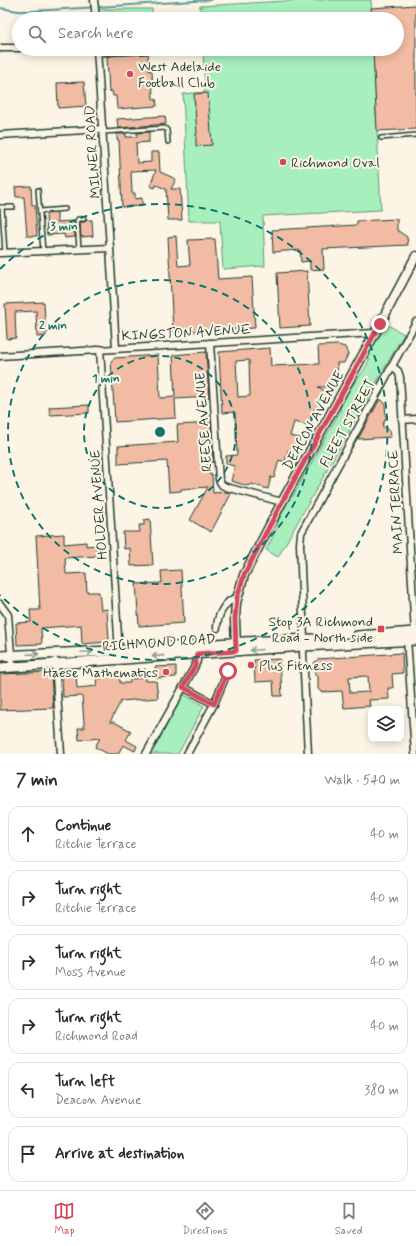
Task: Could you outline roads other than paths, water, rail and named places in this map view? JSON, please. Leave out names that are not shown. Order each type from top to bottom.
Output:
[{"type":"main road","name":"RICHMOND ROAD","points":[[0,668],[56,665],[119,655],[196,649],[412,636]]},
{"type":"main road","name":"RICHMOND ROAD","points":[[0,656],[54,654],[119,655]]},
{"type":"street","points":[[94,0],[95,12]]},
{"type":"street","points":[[0,48],[12,48]]},
{"type":"street","name":"MILNER ROAD","points":[[98,56],[116,348]]},
{"type":"street","points":[[0,135],[103,130]]},
{"type":"street","points":[[2,253],[110,248]]},
{"type":"street","name":"DEACON AVENUE","points":[[236,646],[235,618],[237,598],[244,575],[416,256]]},
{"type":"street","name":"FLEET STREET","points":[[304,643],[300,536],[416,322]]},
{"type":"street","name":"KINGSTON AVENUE","points":[[0,356],[374,333]]},
{"type":"street","name":"REESE AVENUE","points":[[210,343],[219,480],[222,485],[226,487],[282,502]]},
{"type":"street","name":"HOLDER AVENUE","points":[[100,350],[119,655]]},
{"type":"street","name":"MAIN TERRACE","points":[[392,366],[396,368],[400,376],[412,636],[415,754]]},
{"type":"street","points":[[402,420],[416,419]]},
{"type":"street","points":[[217,628],[217,620],[229,601],[237,598]]},
{"type":"street","points":[[0,604],[8,615],[12,667]]},
{"type":"street","points":[[304,643],[308,754]]},
{"type":"street","points":[[146,754],[195,666],[196,649]]},
{"type":"street","points":[[54,654],[56,665],[61,754]]},
{"type":"street","points":[[187,754],[214,704],[228,671]]},
{"type":"street","points":[[183,687],[214,704]]},
{"type":"lane","points":[[103,130],[166,128],[168,130],[168,142]]},
{"type":"lane","points":[[381,138],[416,135]]},
{"type":"lane","points":[[38,190],[43,251]]},
{"type":"lane","points":[[2,253],[1,207],[13,207]]},
{"type":"lane","points":[[40,211],[65,209]]},
{"type":"lane","points":[[79,249],[77,221],[84,219]]},
{"type":"waterway","points":[[0,8],[18,11],[33,11],[211,0]]},
{"type":"place","name":"West Adelaide Football Club","points":[[130,74]]},
{"type":"place","name":"Richmond Oval","points":[[283,162]]},
{"type":"place","name":"Stop 3A Richmond Road - North side","points":[[381,629]]},
{"type":"place","name":"Plus Fitness","points":[[251,665]]},
{"type":"place","name":"Haese Mathematics","points":[[166,672]]}]
